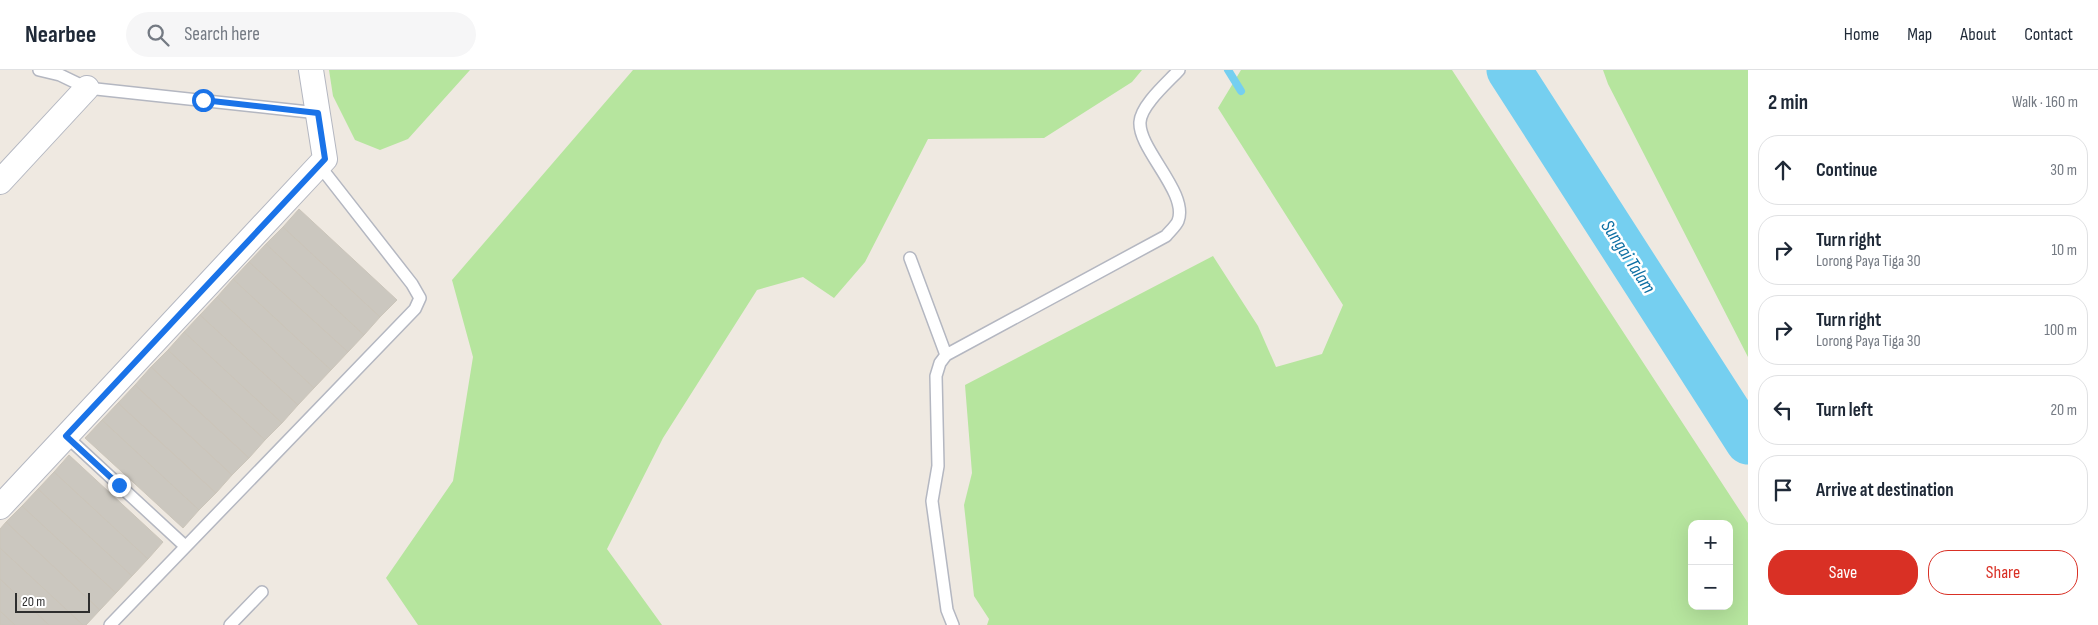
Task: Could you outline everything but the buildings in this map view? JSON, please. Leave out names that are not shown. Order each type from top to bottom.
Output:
[{"type":"street","points":[[0,507],[325,159],[311,70]]},
{"type":"street","points":[[0,182],[87,88]]},
{"type":"lane","points":[[39,70],[60,75],[87,88],[318,113]]},
{"type":"lane","points":[[952,625],[947,610],[932,501],[938,466],[936,376],[940,362],[946,355],[1166,236],[1178,221],[1180,203],[1142,135],[1140,122],[1145,108],[1179,70]]},
{"type":"lane","points":[[110,625],[415,310],[420,298],[412,284],[320,165]]},
{"type":"lane","points":[[910,258],[946,355]]},
{"type":"lane","points":[[66,436],[185,546]]},
{"type":"lane","points":[[230,625],[262,592]]},
{"type":"green space","points":[[329,70],[470,70],[408,139],[380,150],[355,140],[333,96]]},
{"type":"green space","points":[[633,70],[1142,70],[1132,82],[1044,138],[928,139],[865,262],[834,298],[803,277],[757,290],[663,438],[607,549],[662,625],[418,625],[386,578],[453,481],[473,357],[452,280]]},
{"type":"green space","points":[[1241,70],[1452,70],[1748,523],[1748,625],[987,625],[989,619],[974,596],[964,505],[972,473],[965,385],[1213,256],[1258,326],[1276,367],[1322,354],[1343,305],[1218,108]]},
{"type":"green space","points":[[1603,70],[1748,70],[1748,357],[1608,84]]},
{"type":"waterway","points":[[1228,70],[1241,91]]},
{"type":"waterway","name":"Sungai Talam","points":[[1509,70],[1748,442]]},
{"type":"route","points":[[119,485],[66,436],[325,159],[318,113],[203,100]]}]
